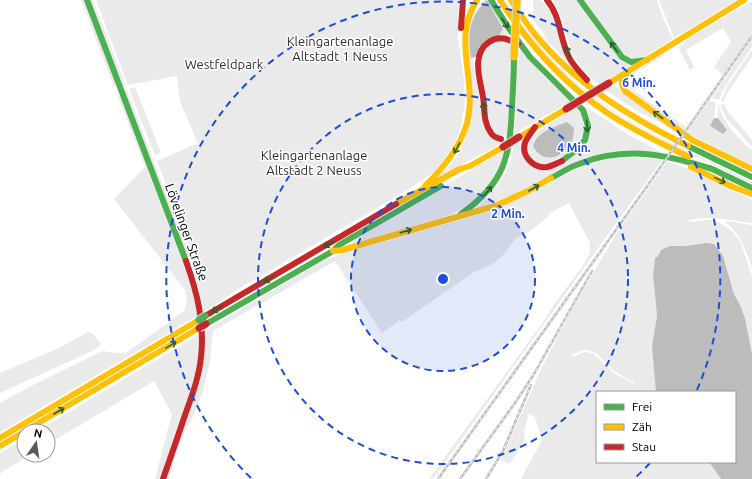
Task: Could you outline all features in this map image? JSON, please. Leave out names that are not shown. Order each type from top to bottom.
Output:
[{"type":"main road","name":"Lövelinger Straße","points":[[87,0],[190,273],[198,300],[202,348],[198,370],[189,402],[163,479]]},
{"type":"main road","points":[[463,0],[461,38],[464,44]]},
{"type":"main road","points":[[420,190],[438,173],[454,153],[462,138],[467,122],[469,95],[464,44],[465,28],[468,15],[477,0]]},
{"type":"main road","points":[[491,0],[520,45],[542,71],[583,110],[588,122],[586,139],[579,149],[552,166],[545,167],[534,164],[529,160],[524,149],[527,139],[535,128]]},
{"type":"main road","points":[[500,0],[521,31],[554,68],[588,99],[654,140],[752,188]]},
{"type":"main road","points":[[511,0],[528,25],[552,53],[578,79],[597,94],[648,126],[752,177]]},
{"type":"main road","points":[[458,216],[480,200],[489,190],[496,181],[506,160],[511,138],[517,0]]},
{"type":"main road","points":[[548,0],[558,15],[568,54],[580,72],[593,85],[646,120],[723,159],[735,168]]},
{"type":"main road","points":[[580,0],[622,57],[631,62],[647,60]]},
{"type":"main road","points":[[39,423],[333,251],[339,245],[463,173],[470,166],[502,143],[519,137],[535,128],[744,0]]},
{"type":"main road","points":[[502,143],[493,136],[487,124],[478,67],[479,55],[485,44],[499,38],[510,39],[520,45]]},
{"type":"main road","points":[[628,72],[621,81],[621,85],[625,90],[692,140],[752,169]]},
{"type":"main road","points":[[567,94],[601,112],[614,116]]},
{"type":"main road","points":[[333,251],[342,250],[485,209],[512,199],[570,167],[596,158],[618,153],[678,158],[715,170]]},
{"type":"main road","points":[[658,156],[688,165],[752,194]]},
{"type":"main road","points":[[0,438],[420,190],[460,169],[470,166]]},
{"type":"main road","points":[[0,446],[16,436]]},
{"type":"green space","points":[[81,0],[85,0],[116,81],[114,87]]},
{"type":"green space","points":[[89,0],[93,0],[126,86],[123,86]]},
{"type":"green space","points":[[96,0],[459,0],[458,38],[464,79],[465,103],[461,126],[457,138],[444,160],[434,172],[409,189],[237,290],[204,312],[202,299],[193,268],[193,254],[157,161],[198,143],[180,102],[177,76],[128,85]]},
{"type":"green space","points":[[484,0],[488,0],[512,36],[503,35],[473,58],[480,105],[497,140],[505,142],[468,161],[431,183],[451,164],[460,152],[469,128],[468,25],[475,7],[477,8]]},
{"type":"green space","points":[[505,0],[544,51],[555,63],[591,95],[649,132],[752,182],[752,184],[650,133],[630,122],[592,97],[555,65],[544,53],[523,27]]},
{"type":"green space","points":[[533,0],[540,0],[552,13],[560,30],[570,65],[546,40],[547,38],[533,20]]},
{"type":"green space","points":[[552,0],[578,0],[633,64],[599,85],[585,71],[574,56],[561,17]]},
{"type":"green space","points":[[584,0],[657,0],[663,18],[673,39],[641,59],[635,60],[626,57]]},
{"type":"green space","points":[[659,0],[737,0],[674,38]]},
{"type":"green space","points":[[752,1],[752,33],[723,75],[714,67],[731,42],[723,28],[686,50],[694,67],[690,70],[678,47],[684,44],[686,40]]},
{"type":"green space","points":[[752,39],[752,47],[725,86],[719,100],[712,98]]},
{"type":"green space","points":[[497,41],[511,42],[510,57],[512,58],[508,135],[502,136],[495,134],[491,126],[487,110],[481,67],[484,51]]},
{"type":"green space","points":[[520,48],[545,78],[572,101],[515,133],[517,60],[519,60]]},
{"type":"green space","points":[[752,50],[752,57],[726,95],[724,101],[721,101],[727,86]]},
{"type":"green space","points":[[664,53],[665,55],[628,78],[627,85],[686,127],[683,131],[625,86],[627,79],[629,76]]},
{"type":"green space","points":[[615,86],[679,133],[636,110],[605,90]]},
{"type":"green space","points":[[135,87],[161,153],[155,155],[129,89]]},
{"type":"green space","points":[[127,90],[190,257],[187,257],[125,94],[125,91]]},
{"type":"green space","points":[[117,94],[122,98],[189,273],[199,315],[0,432],[0,403],[100,352],[126,353],[184,311],[186,306],[187,298],[185,290],[114,199],[145,167]]},
{"type":"green space","points":[[709,101],[716,102],[714,118],[710,126],[727,130],[718,118],[718,104],[727,124],[741,141],[752,150],[752,166],[687,133]]},
{"type":"green space","points":[[722,104],[724,104],[728,112],[752,140],[752,147],[727,119],[721,107]]},
{"type":"green space","points":[[578,107],[582,113],[585,133],[577,146],[574,145],[565,155],[546,164],[538,163],[529,155],[527,149],[532,136],[568,111]]},
{"type":"green space","points":[[586,107],[629,135],[665,154],[613,152],[511,196],[472,211],[494,190],[500,182],[509,164],[514,144],[525,138],[523,151],[543,169],[586,142]]},
{"type":"green space","points":[[506,149],[495,178],[475,200],[460,210],[444,217],[353,244],[351,241]]},
{"type":"green space","points":[[614,157],[663,159],[433,479],[429,479],[546,318],[552,307],[582,267],[590,253],[590,243],[569,203],[548,214],[549,216],[530,231],[516,238],[503,255],[494,263],[474,272],[402,322],[400,320],[382,333],[335,261],[213,331],[210,361],[203,392],[193,417],[185,430],[168,479],[166,479],[199,384],[204,359],[205,331],[319,263],[345,252],[491,211],[588,164]]},
{"type":"green space","points":[[667,162],[681,166],[752,200],[752,223],[711,218],[687,221],[717,221],[731,230],[740,241],[752,276],[752,354],[745,318],[734,294],[726,266],[706,243],[661,250],[655,258],[653,274],[657,316],[652,346],[657,391],[596,391],[596,463],[710,463],[721,479],[521,479],[542,440],[535,418],[529,413],[524,431],[524,441],[510,464],[501,460],[542,367],[569,315],[616,234]],"holes":[[[586,350],[596,353],[614,371],[635,384],[615,374],[591,353],[585,352],[572,357],[572,355]]]},
{"type":"green space","points":[[727,221],[752,225],[752,269],[739,237],[725,222]]},
{"type":"green space","points":[[88,332],[92,333],[101,344],[94,350],[0,393],[0,373],[59,348]]},
{"type":"green space","points":[[200,334],[199,357],[194,382],[161,479],[155,479],[172,414],[154,381],[56,439],[56,423],[50,423]]},
{"type":"green space","points":[[16,444],[17,463],[0,473],[0,453]]},
{"type":"shaded area","points":[[487,0],[503,29],[499,35],[476,57],[471,58],[471,27],[476,13]]},
{"type":"shaded area","points":[[714,118],[718,118],[727,130],[723,134],[710,126]]},
{"type":"shaded area","points":[[567,122],[574,128],[574,134],[571,143],[563,153],[557,156],[547,157],[537,152],[533,146],[538,137]]},
{"type":"shaded area","points":[[706,243],[714,244],[723,256],[734,294],[745,318],[752,354],[752,479],[721,479],[710,463],[736,463],[736,391],[656,391],[652,346],[657,316],[653,274],[655,258],[661,250],[670,246],[686,246]]},
{"type":"railway","points":[[438,479],[648,185],[752,36]]},
{"type":"railway","points":[[460,479],[534,374],[592,271]]},
{"type":"railway","points":[[486,479],[503,451],[531,385]]},
{"type":"traffic: fast","points":[[87,0],[186,261]]},
{"type":"traffic: fast","points":[[491,0],[508,27],[530,57],[583,110],[588,126],[585,140],[576,150],[562,161]]},
{"type":"traffic: fast","points":[[580,0],[622,57],[631,62],[647,60]]},
{"type":"traffic: fast","points":[[461,214],[476,203],[496,180],[507,154],[511,124],[514,57]]},
{"type":"traffic: fast","points":[[688,146],[752,177]]},
{"type":"traffic: fast","points":[[551,178],[575,165],[596,158],[631,154],[664,156],[715,170]]},
{"type":"traffic: fast","points":[[710,168],[752,188]]},
{"type":"traffic: fast","points":[[206,324],[333,251],[339,245],[441,186]]},
{"type":"traffic: fast","points":[[199,320],[205,316]]},
{"type":"traffic: slow","points":[[425,186],[450,157],[460,141],[467,123],[470,107],[470,91],[465,45],[466,30],[470,15],[477,0]]},
{"type":"traffic: slow","points":[[500,0],[522,32],[547,61],[590,101],[626,125],[689,157]]},
{"type":"traffic: slow","points":[[511,0],[531,29],[550,51],[585,83],[605,98],[646,124],[688,146]]},
{"type":"traffic: slow","points":[[514,57],[517,0]]},
{"type":"traffic: slow","points":[[609,83],[744,0]]},
{"type":"traffic: slow","points":[[628,72],[622,81],[625,91],[692,140],[752,169]]},
{"type":"traffic: slow","points":[[519,137],[566,109]]},
{"type":"traffic: slow","points":[[396,204],[460,169],[470,166],[503,147]]},
{"type":"traffic: slow","points":[[691,167],[733,187],[752,194]]},
{"type":"traffic: slow","points":[[333,251],[342,250],[495,206],[528,191],[551,178]]},
{"type":"traffic: slow","points":[[0,438],[199,320]]},
{"type":"traffic: slow","points":[[39,423],[199,328]]},
{"type":"traffic: slow","points":[[0,446],[16,437]]},
{"type":"traffic: jam","points":[[461,28],[463,0]]},
{"type":"traffic: jam","points":[[547,0],[555,13],[565,48],[570,59],[587,80]]},
{"type":"traffic: jam","points":[[501,139],[493,135],[488,129],[478,60],[483,47],[493,40],[504,38],[518,44]]},
{"type":"traffic: jam","points":[[566,109],[609,83]]},
{"type":"traffic: jam","points":[[535,127],[528,137],[524,148],[530,161],[533,164],[542,167],[549,167],[562,161]]},
{"type":"traffic: jam","points":[[503,147],[519,137]]},
{"type":"traffic: jam","points":[[205,316],[396,204]]},
{"type":"traffic: jam","points":[[163,479],[194,388],[201,357],[201,320],[194,284],[186,261]]},
{"type":"traffic: jam","points":[[199,328],[206,324]]},
{"type":"park label","name":"Kleingartenanlage Altstadt 1 Neuss","points":[[340,48]]},
{"type":"park label","name":"Westfeldpark","points":[[224,64]]},
{"type":"park label","name":"Kleingartenanlage Altstadt 2 Neuss","points":[[314,162]]}]
